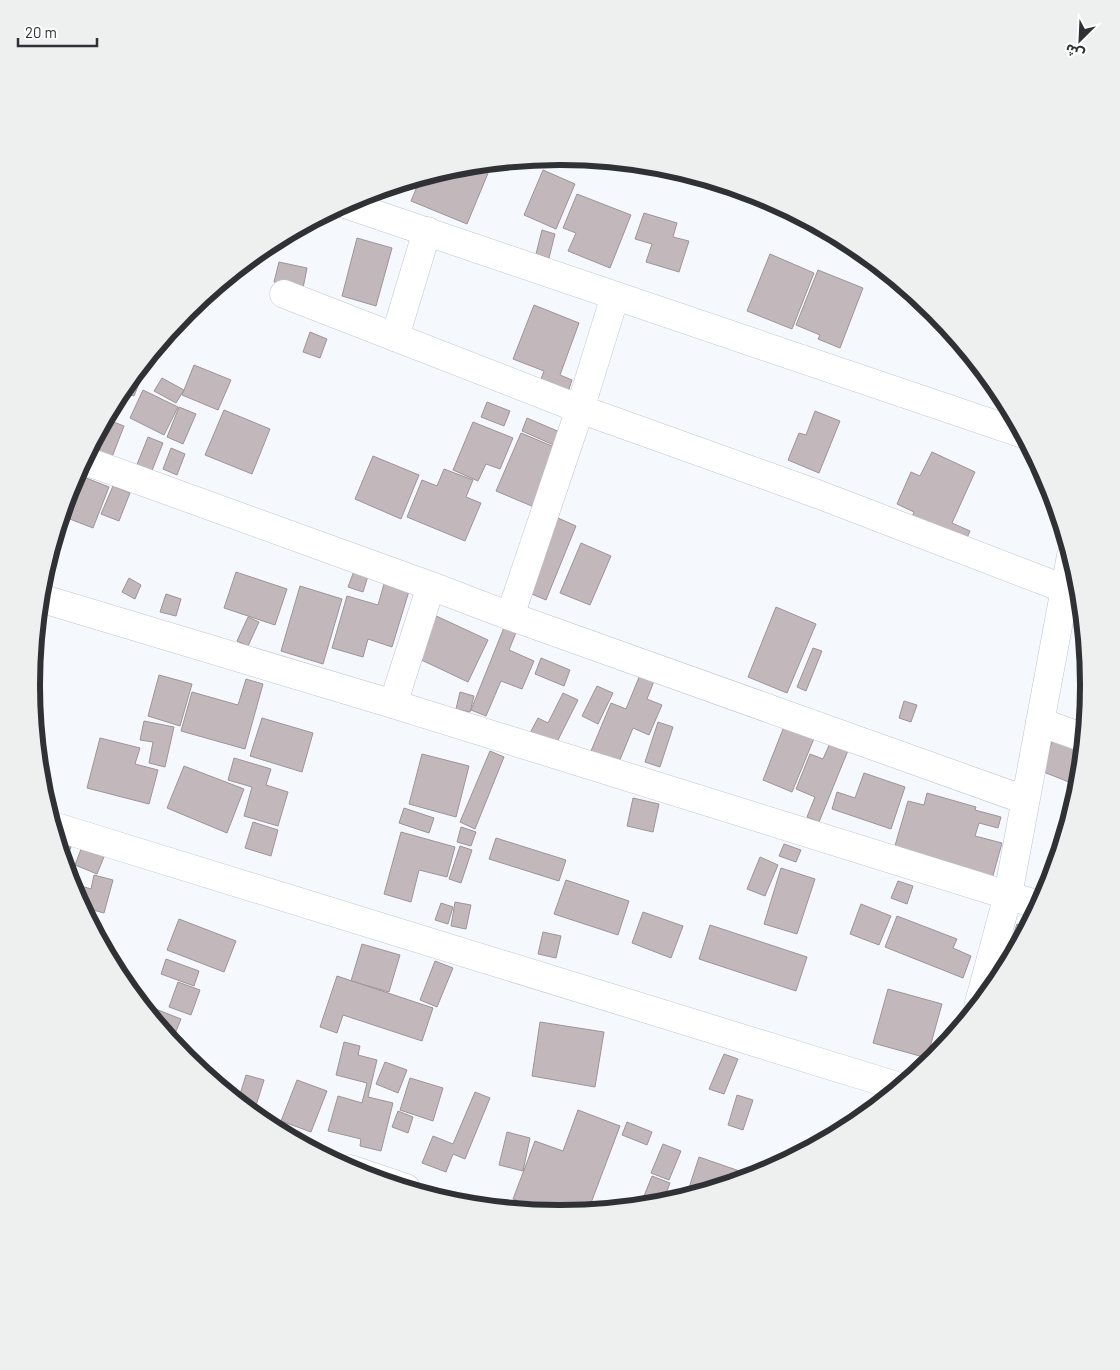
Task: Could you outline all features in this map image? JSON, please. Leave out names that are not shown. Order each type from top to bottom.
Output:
[{"type":"street","points":[[356,207],[1013,431]]},
{"type":"street","points":[[395,336],[427,231]]},
{"type":"street","points":[[284,294],[580,409],[820,495],[1065,589]]},
{"type":"street","points":[[510,616],[580,409],[615,296]]},
{"type":"street","points":[[91,463],[510,616],[1025,800]]},
{"type":"street","points":[[985,985],[1008,895],[1068,574]]},
{"type":"street","points":[[393,704],[431,586]]},
{"type":"street","points":[[47,600],[393,704],[1032,903]]},
{"type":"street","points":[[1040,722],[1078,736]]},
{"type":"street","points":[[61,828],[893,1085]]},
{"type":"building","points":[[490,169],[467,224],[411,201],[418,185]]},
{"type":"building","points":[[543,170],[575,184],[556,229],[524,215]]},
{"type":"building","points":[[577,194],[631,215],[610,268],[568,251],[576,233],[563,228]]},
{"type":"building","points":[[644,213],[677,223],[673,237],[689,241],[679,272],[646,262],[652,244],[635,239]]},
{"type":"building","points":[[542,230],[555,234],[549,258],[536,254]]},
{"type":"building","points":[[357,238],[392,248],[376,306],[342,296]]},
{"type":"building","points":[[770,254],[814,273],[792,329],[747,311]]},
{"type":"building","points":[[279,262],[307,268],[303,288],[274,282]]},
{"type":"building","points":[[818,270],[863,288],[840,348],[818,339],[820,335],[796,325]]},
{"type":"building","points":[[534,305],[579,323],[560,375],[572,380],[566,398],[538,387],[544,371],[513,359]]},
{"type":"building","points":[[310,332],[327,339],[320,358],[303,352]]},
{"type":"building","points":[[194,365],[231,380],[218,410],[182,395]]},
{"type":"building","points":[[143,374],[134,396],[129,394]]},
{"type":"building","points":[[162,378],[184,390],[176,403],[154,391]]},
{"type":"building","points":[[143,390],[178,407],[164,435],[130,418]]},
{"type":"building","points":[[487,402],[510,411],[504,426],[481,417]]},
{"type":"building","points":[[179,407],[196,414],[183,444],[167,437]]},
{"type":"building","points":[[224,410],[270,429],[252,474],[205,455]]},
{"type":"building","points":[[815,411],[840,421],[819,473],[788,460],[799,433],[806,435]]},
{"type":"building","points":[[527,418],[562,433],[556,446],[522,431]]},
{"type":"building","points":[[112,421],[124,426],[112,457],[99,451]]},
{"type":"building","points":[[473,422],[513,438],[500,469],[486,464],[478,481],[453,470]]},
{"type":"building","points":[[521,433],[559,449],[534,507],[496,491]]},
{"type":"building","points":[[148,437],[163,443],[151,473],[136,467]]},
{"type":"building","points":[[171,448],[185,454],[177,475],[163,469]]},
{"type":"building","points":[[932,452],[975,472],[952,523],[970,531],[962,549],[909,525],[914,512],[897,504],[911,472],[920,476]]},
{"type":"building","points":[[373,456],[419,475],[401,519],[355,499]]},
{"type":"building","points":[[444,469],[473,480],[466,497],[481,503],[465,541],[407,517],[422,480],[437,486]]},
{"type":"building","points":[[84,477],[109,487],[93,528],[68,518]]},
{"type":"building","points":[[113,486],[130,493],[119,521],[101,514]]},
{"type":"building","points":[[558,518],[576,526],[546,600],[527,592]]},
{"type":"building","points":[[581,543],[611,556],[590,605],[560,593]]},
{"type":"building","points":[[354,571],[368,576],[363,592],[348,587]]},
{"type":"building","points":[[236,572],[287,589],[275,625],[224,608]]},
{"type":"building","points":[[129,578],[141,585],[135,599],[122,592]]},
{"type":"building","points":[[384,584],[409,591],[392,647],[368,639],[363,657],[332,648],[347,596],[378,605]]},
{"type":"building","points":[[300,586],[342,599],[323,664],[281,651]]},
{"type":"building","points":[[166,594],[181,599],[176,616],[160,612]]},
{"type":"building","points":[[776,607],[816,624],[787,693],[748,677]]},
{"type":"building","points":[[432,614],[488,640],[468,682],[413,656]]},
{"type":"building","points":[[248,617],[259,622],[248,646],[237,641]]},
{"type":"building","points":[[505,625],[517,630],[509,650],[534,661],[522,689],[501,681],[486,716],[471,710]]},
{"type":"building","points":[[813,648],[822,651],[806,691],[797,687]]},
{"type":"building","points":[[541,658],[570,670],[564,686],[535,674]]},
{"type":"building","points":[[642,670],[656,676],[647,699],[662,705],[649,735],[633,728],[619,762],[591,751],[611,703],[626,709]]},
{"type":"building","points":[[159,675],[192,684],[180,726],[148,716]]},
{"type":"building","points":[[246,679],[263,684],[245,749],[181,731],[192,692],[238,705]]},
{"type":"building","points":[[597,686],[613,693],[598,724],[582,716]]},
{"type":"building","points":[[460,692],[474,696],[470,712],[456,709]]},
{"type":"building","points":[[563,693],[578,700],[555,746],[530,733],[538,718],[548,723]]},
{"type":"building","points":[[904,701],[917,705],[911,722],[899,718]]},
{"type":"building","points":[[262,718],[313,733],[302,772],[250,756]]},
{"type":"building","points":[[144,721],[174,727],[165,767],[149,763],[153,742],[140,740]]},
{"type":"building","points":[[658,722],[673,727],[660,767],[645,762]]},
{"type":"building","points":[[785,724],[815,736],[792,792],[763,780]]},
{"type":"building","points":[[1054,737],[1077,746],[1071,783],[1041,771]]},
{"type":"building","points":[[100,738],[140,748],[135,764],[158,770],[149,804],[87,788]]},
{"type":"building","points":[[831,741],[849,748],[819,822],[807,817],[815,797],[796,789],[810,754],[823,759]]},
{"type":"building","points":[[490,751],[504,757],[475,829],[460,822]]},
{"type":"building","points":[[422,754],[469,766],[456,817],[409,804]]},
{"type":"building","points":[[234,758],[271,769],[266,785],[288,792],[278,826],[244,816],[252,787],[228,780]]},
{"type":"building","points":[[184,766],[244,789],[227,833],[167,808]]},
{"type":"building","points":[[864,773],[905,787],[891,829],[832,809],[837,792],[855,798]]},
{"type":"building","points":[[927,793],[976,807],[975,810],[1001,817],[998,828],[979,823],[975,836],[1002,843],[992,879],[894,849],[908,801],[924,805]]},
{"type":"building","points":[[633,798],[659,804],[653,832],[627,826]]},
{"type":"building","points":[[404,808],[434,818],[429,833],[399,823]]},
{"type":"building","points":[[253,822],[278,830],[271,856],[245,848]]},
{"type":"building","points":[[461,827],[476,832],[471,846],[457,842]]},
{"type":"building","points":[[401,832],[455,847],[447,877],[419,870],[411,902],[384,894]]},
{"type":"building","points":[[496,838],[566,860],[559,881],[489,859]]},
{"type":"building","points":[[66,844],[71,847],[68,853]]},
{"type":"building","points":[[83,844],[106,852],[97,874],[75,865]]},
{"type":"building","points":[[784,844],[801,850],[796,862],[779,856]]},
{"type":"building","points":[[460,846],[472,850],[461,883],[449,879]]},
{"type":"building","points":[[760,857],[778,865],[765,896],[747,889]]},
{"type":"building","points":[[781,868],[815,879],[797,934],[764,924]]},
{"type":"building","points":[[94,875],[113,880],[104,913],[92,910],[81,886],[91,889]]},
{"type":"building","points":[[566,880],[629,901],[618,935],[554,914]]},
{"type":"building","points":[[898,881],[913,886],[907,904],[891,898]]},
{"type":"building","points":[[455,902],[471,905],[466,929],[451,926]]},
{"type":"building","points":[[441,903],[453,907],[448,924],[435,920]]},
{"type":"building","points":[[861,904],[891,916],[879,945],[850,934]]},
{"type":"building","points":[[643,912],[683,926],[671,958],[632,943]]},
{"type":"building","points":[[897,916],[957,939],[953,948],[971,956],[963,978],[885,947]]},
{"type":"building","points":[[179,919],[236,941],[224,972],[167,950]]},
{"type":"building","points":[[1017,924],[1020,925],[1010,944]]},
{"type":"building","points":[[710,925],[807,957],[796,991],[699,959]]},
{"type":"building","points":[[543,932],[561,936],[556,958],[538,954]]},
{"type":"building","points":[[362,944],[400,955],[389,992],[351,981]]},
{"type":"building","points":[[999,945],[1008,948],[991,975],[989,974]]},
{"type":"building","points":[[166,959],[199,971],[194,986],[161,974]]},
{"type":"building","points":[[435,961],[453,968],[437,1007],[420,1000]]},
{"type":"building","points":[[337,976],[433,1008],[422,1041],[343,1015],[337,1033],[320,1027]]},
{"type":"building","points":[[178,982],[200,990],[191,1015],[169,1007]]},
{"type":"building","points":[[888,989],[942,1004],[929,1052],[924,1057],[873,1043]]},
{"type":"building","points":[[153,1009],[181,1019],[175,1034],[169,1028]]},
{"type":"building","points":[[540,1022],[604,1032],[595,1087],[532,1076]]},
{"type":"building","points":[[344,1042],[360,1046],[358,1055],[377,1060],[368,1097],[393,1103],[381,1151],[360,1146],[361,1139],[328,1131],[338,1096],[362,1103],[367,1083],[336,1075]]},
{"type":"building","points":[[724,1054],[738,1059],[724,1094],[709,1089]]},
{"type":"building","points":[[385,1062],[407,1070],[398,1093],[376,1084]]},
{"type":"building","points":[[246,1075],[264,1080],[256,1107],[240,1095]]},
{"type":"building","points":[[410,1078],[443,1088],[433,1121],[400,1110]]},
{"type":"building","points":[[297,1080],[327,1091],[311,1132],[281,1121]]},
{"type":"building","points":[[475,1092],[490,1098],[465,1159],[453,1154],[446,1172],[422,1163],[433,1136],[453,1144]]},
{"type":"building","points":[[737,1095],[753,1100],[743,1130],[728,1125]]},
{"type":"building","points":[[578,1110],[620,1126],[591,1204],[526,1204],[513,1199],[535,1141],[563,1151]]},
{"type":"building","points":[[398,1111],[413,1117],[408,1133],[392,1127]]},
{"type":"building","points":[[627,1122],[652,1132],[647,1145],[622,1135]]},
{"type":"building","points":[[507,1132],[530,1138],[523,1171],[499,1165]]},
{"type":"building","points":[[663,1144],[681,1151],[669,1180],[651,1173]]},
{"type":"building","points":[[699,1157],[741,1172],[727,1177],[689,1188]]},
{"type":"building","points":[[652,1176],[670,1183],[666,1194],[643,1198]]}]
